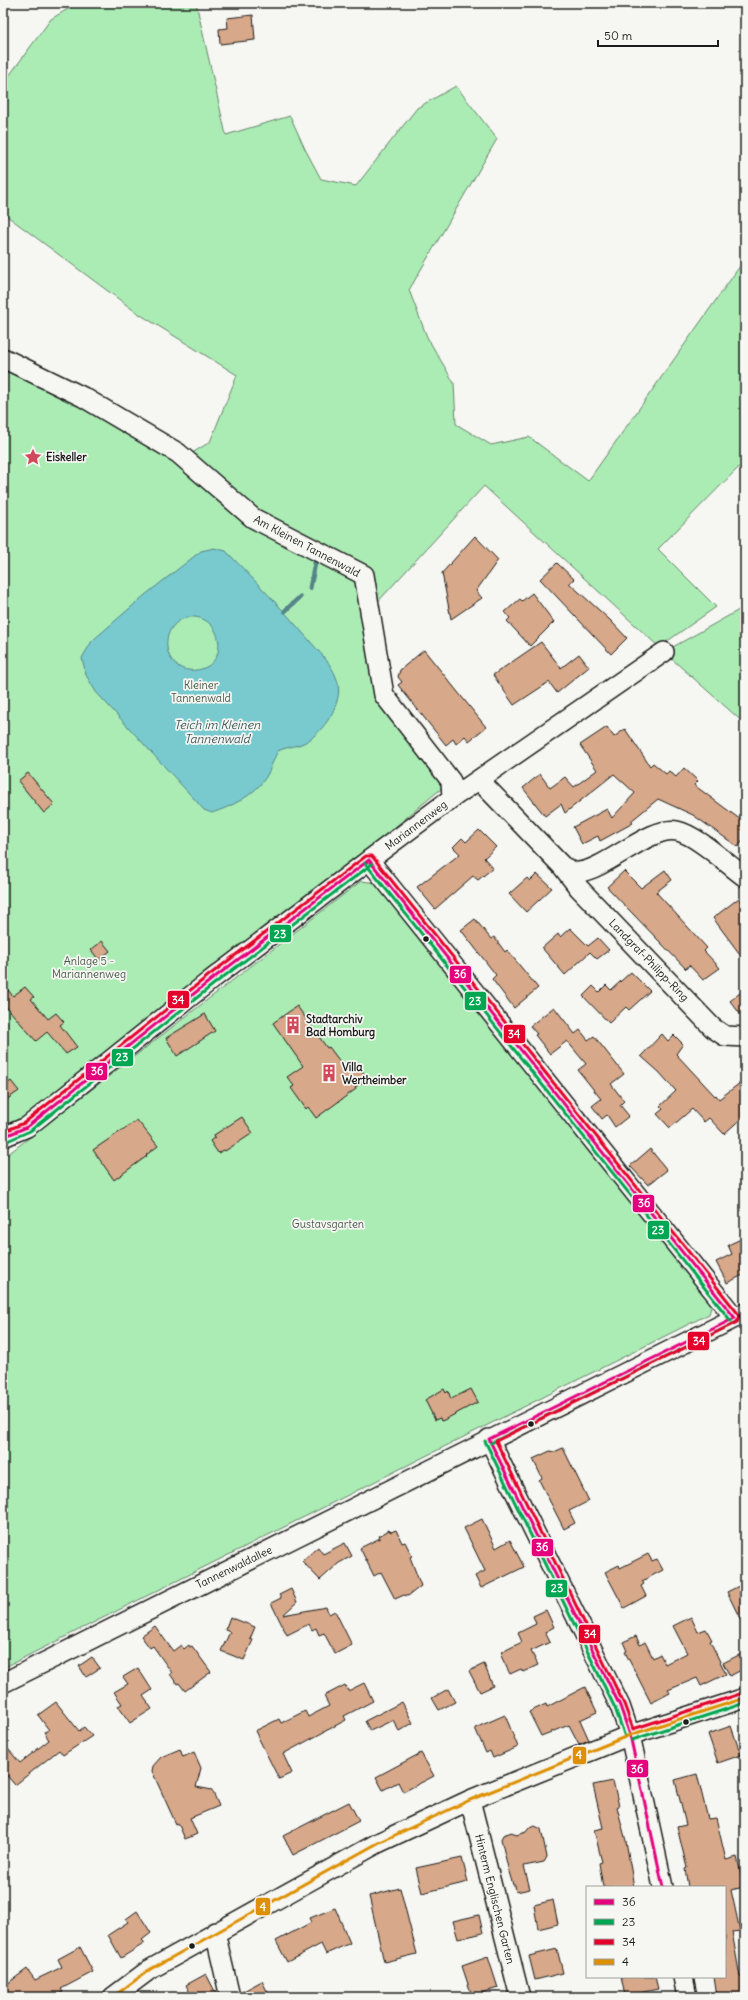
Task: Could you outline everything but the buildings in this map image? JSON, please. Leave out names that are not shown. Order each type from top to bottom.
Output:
[{"type":"street","name":"Am Kleinen Tannenwald","points":[[3,358],[83,397],[171,449],[184,458],[253,518],[364,575],[384,695],[451,781],[452,798]]},
{"type":"street","name":"Mariannenweg","points":[[3,1137],[27,1127],[211,980],[452,798],[664,652]]},
{"type":"street","name":"Landgraf-Philipp-Ring","points":[[479,780],[562,866],[579,888],[714,1028],[725,1036],[745,1038]]},
{"type":"street","points":[[562,866],[572,871],[588,870],[661,832],[676,831],[692,837],[745,878]]},
{"type":"street","points":[[369,860],[740,1315]]},
{"type":"street","name":"Tannenwaldallee","points":[[3,1683],[740,1315]]},
{"type":"street","points":[[489,1439],[620,1706],[630,1735],[663,1886]]},
{"type":"street","points":[[113,1997],[149,1970],[215,1932],[378,1843],[470,1800],[630,1735],[745,1698]]},
{"type":"street","name":"Hinterm Englischen Garten","points":[[470,1800],[520,1997]]},
{"type":"street","points":[[215,1932],[230,1997]]},
{"type":"street","points":[[683,1978],[687,1997]]},
{"type":"green space","points":[[78,3],[196,3],[226,135],[290,116],[321,179],[356,186],[417,108],[456,86],[497,139],[409,290],[427,337],[454,383],[456,424],[491,445],[529,437],[588,481],[745,259],[745,461],[658,549],[716,607],[659,647],[484,486],[373,607],[367,572],[253,518],[184,458],[210,442],[237,375],[136,312],[3,213],[3,84],[51,19]]},
{"type":"green space","name":"Kleiner Tannenwald","points":[[3,363],[178,454],[253,520],[361,577],[379,696],[448,783],[211,980],[3,1137]]},
{"type":"green space","points":[[745,604],[745,724],[664,652],[739,610]]},
{"type":"green space","name":"Gustavsgarten","points":[[361,881],[378,883],[712,1304],[709,1314],[3,1668],[3,1158]]},
{"type":"water","name":"Teich im Kleinen Tannenwald","points":[[214,548],[226,551],[279,606],[324,658],[334,672],[338,686],[338,694],[333,712],[322,728],[309,740],[278,751],[266,777],[255,790],[235,804],[212,813],[204,810],[96,692],[86,675],[82,658],[92,641],[145,595],[201,551]],"holes":[[[189,617],[200,618],[209,623],[215,631],[218,640],[218,650],[215,659],[208,666],[197,670],[185,669],[176,665],[170,657],[167,648],[167,638],[171,629],[178,621]]]},
{"type":"waterway","points":[[310,588],[316,558]]},
{"type":"waterway","points":[[285,611],[300,597]]},
{"type":"transit line","name":"34","points":[[3,1132],[24,1123],[208,976],[366,856],[372,856],[740,1316],[737,1322],[496,1441],[624,1704],[633,1729],[743,1693]]},
{"type":"transit line","name":"36","points":[[369,860],[735,1318]]},
{"type":"transit line","name":"36","points":[[3,1137],[27,1127],[211,980],[369,860]]},
{"type":"transit line","name":"23","points":[[365,863],[731,1321]]},
{"type":"transit line","name":"23","points":[[5,1142],[30,1131],[214,984],[372,864]]},
{"type":"transit line","name":"36","points":[[489,1439],[735,1318]]},
{"type":"transit line","name":"23","points":[[491,1443],[737,1322]]},
{"type":"transit line","name":"36","points":[[489,1439],[620,1706],[630,1735],[663,1886]]},
{"type":"transit line","name":"23","points":[[485,1441],[615,1708],[625,1737]]},
{"type":"transit line","name":"4","points":[[113,1997],[149,1970],[378,1843],[470,1800],[630,1735],[745,1698]]},
{"type":"transit line","name":"23","points":[[632,1740],[745,1703]]},
{"type":"place","name":"Eiskeller","points":[[33,457]]},
{"type":"place","name":"Stadtarchiv Bad Homburg","points":[[293,1025]]},
{"type":"place","name":"Villa Wertheimber","points":[[329,1073]]},
{"type":"park label","name":"Anlage 5 - Mariannenweg","points":[[89,967]]}]
